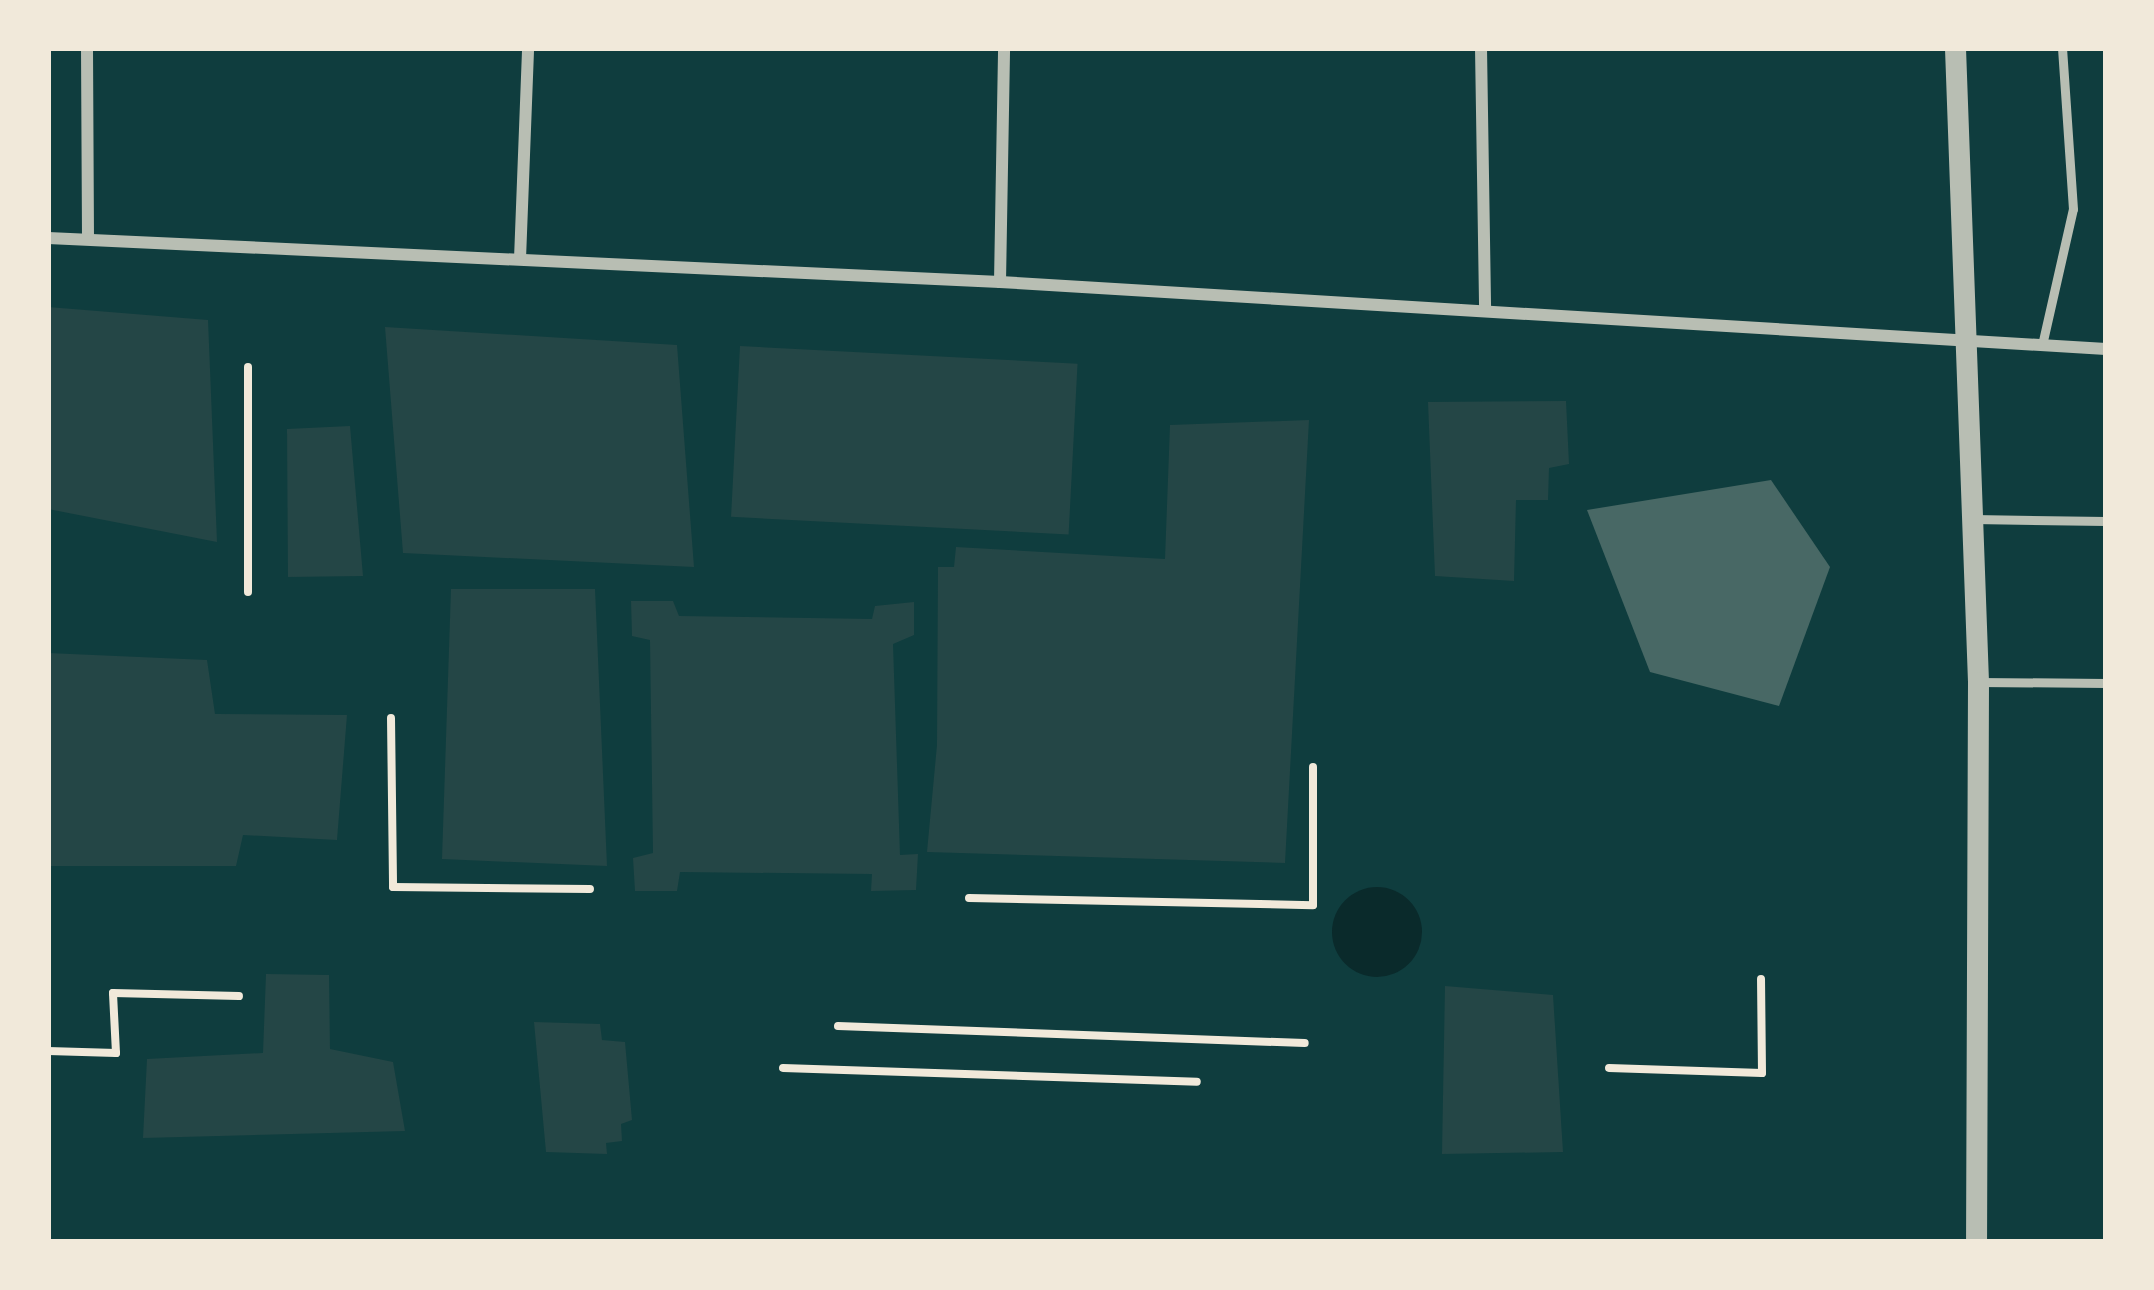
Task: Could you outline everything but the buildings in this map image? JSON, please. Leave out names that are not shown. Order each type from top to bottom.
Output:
[{"type":"street","points":[[87,48],[88,239]]},
{"type":"street","points":[[520,259],[528,48]]},
{"type":"street","points":[[1000,282],[1004,48]]},
{"type":"street","points":[[1480,48],[1485,310]]},
{"type":"street","points":[[1955,48],[1967,519],[1978,682],[1976,1242]]},
{"type":"street","points":[[48,238],[1000,282],[2106,349]]},
{"type":"lane","points":[[2042,345],[2073,209],[2062,48]]},
{"type":"lane","points":[[1967,519],[2106,521]]},
{"type":"lane","points":[[1978,682],[2106,683]]},
{"type":"path","points":[[248,367],[248,592]]},
{"type":"path","points":[[391,718],[393,887],[590,889]]},
{"type":"path","points":[[970,898],[1313,905],[1312,767]]},
{"type":"path","points":[[1610,1067],[1762,1073],[1761,980]]},
{"type":"path","points":[[48,1051],[116,1053],[113,993],[239,996]]},
{"type":"path","points":[[838,1026],[1305,1042]]},
{"type":"path","points":[[783,1068],[1197,1082]]},
{"type":"shaded area","points":[[48,307],[208,320],[217,542],[48,509]]},
{"type":"shaded area","points":[[385,327],[677,345],[694,567],[403,553]]},
{"type":"shaded area","points":[[740,346],[1078,364],[1069,534],[731,517]]},
{"type":"shaded area","points":[[1566,401],[1569,464],[1549,468],[1548,500],[1516,500],[1514,581],[1435,576],[1428,402]]},
{"type":"shaded area","points":[[1309,420],[1285,863],[927,852],[937,745],[938,567],[954,567],[956,547],[1165,559],[1170,425]]},
{"type":"shaded area","points":[[350,426],[363,576],[288,577],[287,429]]},
{"type":"shaded area","points":[[451,589],[595,589],[607,866],[442,859]]},
{"type":"shaded area","points":[[631,601],[673,601],[679,616],[872,619],[875,606],[914,602],[914,635],[893,644],[900,855],[918,854],[916,890],[871,891],[872,874],[680,872],[677,891],[635,891],[633,858],[653,853],[650,640],[632,636]]},
{"type":"shaded area","points":[[48,653],[207,660],[215,714],[347,715],[337,840],[243,835],[236,866],[48,866]]},
{"type":"shaded area","points":[[1377,887],[1409,900],[1422,932],[1409,964],[1377,977],[1345,964],[1332,932],[1345,900]]},
{"type":"shaded area","points":[[266,974],[329,975],[330,1049],[393,1062],[405,1131],[143,1138],[147,1059],[263,1053]]},
{"type":"shaded area","points":[[1445,986],[1553,995],[1563,1152],[1442,1154]]},
{"type":"shaded area","points":[[534,1022],[600,1024],[602,1040],[625,1042],[632,1120],[621,1124],[622,1141],[606,1143],[607,1154],[546,1152]]}]
